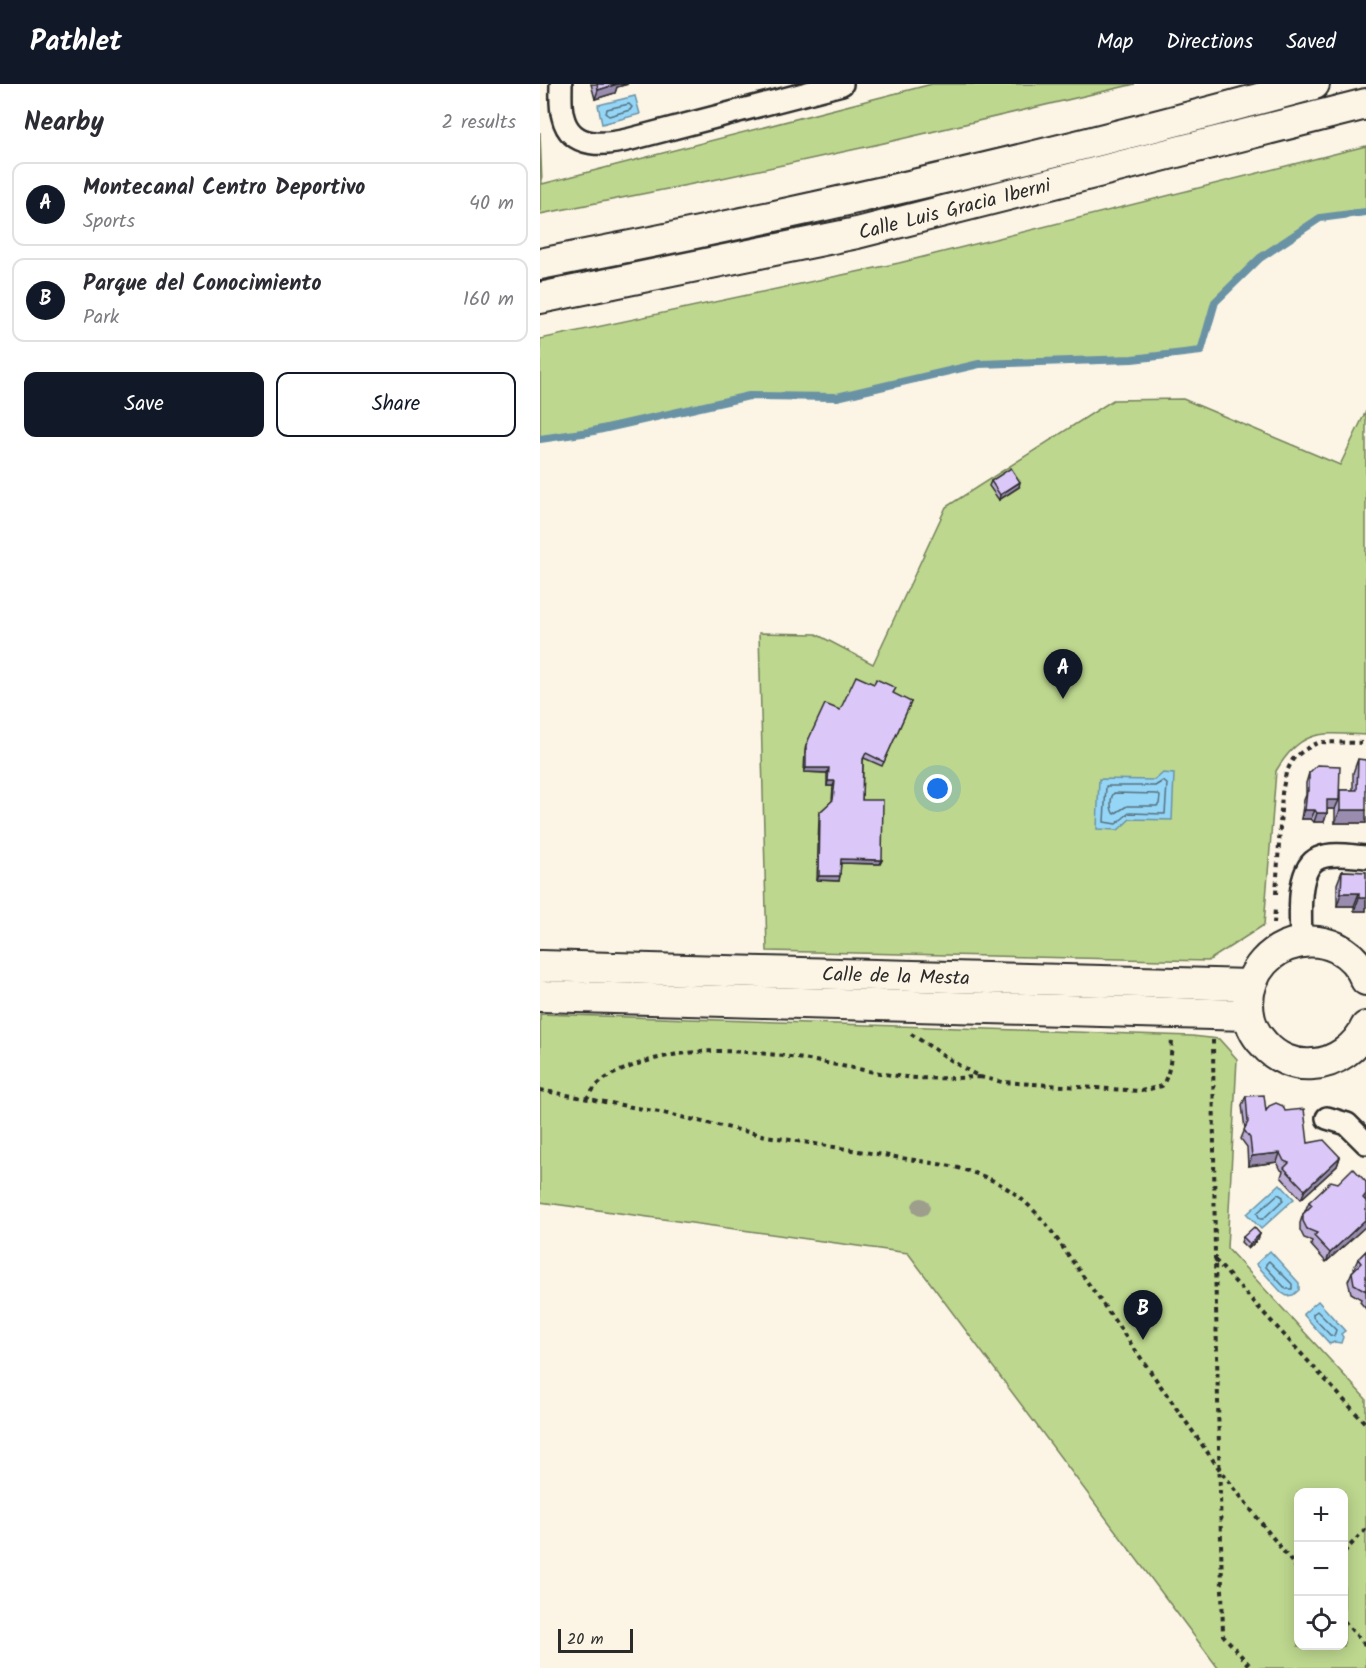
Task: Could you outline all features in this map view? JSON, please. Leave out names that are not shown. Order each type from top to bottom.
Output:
[{"type":"street","points":[[561,84],[562,117],[565,125],[577,137],[593,144],[611,144],[842,84]]},
{"type":"street","name":"Calle Luis Gracia Iberni","points":[[540,264],[693,234],[909,186],[1115,136],[1240,94],[1314,84]]},
{"type":"street","name":"Calle Luis Gracia Iberni","points":[[540,298],[857,233],[1366,104]]},
{"type":"street","points":[[1288,947],[1302,880],[1310,864],[1318,858],[1327,856],[1366,857]]},
{"type":"street","points":[[1361,1046],[1321,1064],[1295,1063],[1270,1051],[1259,1039],[1248,1015],[1250,986],[1262,963],[1288,947],[1319,941],[1336,947],[1351,957],[1366,980]]},
{"type":"street","name":"Calle de la Mesta","points":[[540,966],[1250,986]]},
{"type":"street","name":"Calle de la Mesta","points":[[540,996],[1248,1015]]},
{"type":"street","points":[[1327,1118],[1347,1124],[1366,1143]]},
{"type":"path","points":[[1288,947],[1278,854],[1286,772],[1293,759],[1319,742],[1366,743]]},
{"type":"path","points":[[585,1099],[601,1082],[620,1071],[646,1061],[676,1055],[711,1052],[770,1054],[900,1076],[980,1077],[1002,1082],[1153,1090],[1162,1086],[1168,1073],[1174,1014]]},
{"type":"path","points":[[1213,1014],[1215,1260],[1223,1635],[1252,1668]]},
{"type":"path","points":[[903,1029],[980,1077]]},
{"type":"path","points":[[540,1090],[659,1112],[766,1136],[951,1166],[981,1174],[1009,1188],[1047,1225],[1220,1470],[1294,1564]]},
{"type":"path","points":[[1215,1260],[1366,1424]]},
{"type":"path","points":[[1348,1548],[1366,1529]]},
{"type":"path","points":[[1348,1626],[1366,1646]]},
{"type":"green space","points":[[932,84],[1135,84],[884,143],[540,214],[540,132],[542,184]]},
{"type":"green space","points":[[1366,146],[1366,212],[1320,218],[1260,258],[1215,302],[1201,351],[1132,359],[979,364],[837,397],[749,396],[589,432],[540,439],[540,339],[899,263]]},
{"type":"green space","points":[[1183,399],[1340,465],[1366,411],[1366,735],[1325,734],[1304,740],[1294,747],[1276,771],[1264,925],[1208,961],[767,951],[759,633],[816,634],[873,664],[946,507],[1113,400]]},
{"type":"green space","points":[[540,1014],[1192,1036],[1219,1039],[1237,1059],[1227,1248],[1366,1399],[1366,1668],[1218,1668],[908,1253],[540,1202]]},
{"type":"water","points":[[635,96],[640,114],[602,124],[598,105]]},
{"type":"water","points":[[1163,773],[1174,774],[1172,820],[1130,819],[1118,830],[1097,829],[1099,779],[1155,780]]},
{"type":"water","points":[[1280,1184],[1294,1199],[1261,1229],[1247,1214]]},
{"type":"water","points":[[1270,1251],[1299,1283],[1299,1290],[1293,1295],[1287,1296],[1282,1293],[1256,1264]]},
{"type":"water","points":[[1318,1301],[1345,1331],[1341,1334],[1343,1337],[1341,1343],[1330,1344],[1303,1314]]},
{"type":"building","points":[[597,84],[618,84],[598,90]]},
{"type":"building","points":[[1011,468],[1020,482],[1000,495],[991,481]]},
{"type":"building","points":[[856,676],[874,684],[876,679],[896,688],[893,693],[911,702],[884,762],[866,753],[863,759],[862,800],[883,800],[882,860],[841,859],[840,876],[819,876],[820,812],[833,800],[835,781],[828,781],[829,768],[806,768],[806,745],[825,704],[840,710]]},
{"type":"building","points":[[1358,759],[1366,760],[1366,810],[1340,810],[1340,790],[1357,790]]},
{"type":"building","points":[[1317,765],[1340,766],[1339,800],[1327,800],[1327,813],[1305,810],[1307,791],[1309,791],[1309,773]]},
{"type":"building","points":[[1342,871],[1366,872],[1366,898],[1359,898],[1359,893],[1341,893]]},
{"type":"building","points":[[1264,1095],[1266,1111],[1269,1106],[1276,1103],[1283,1106],[1285,1111],[1304,1109],[1308,1143],[1324,1140],[1340,1157],[1305,1190],[1284,1168],[1289,1163],[1284,1161],[1280,1153],[1252,1156],[1250,1138],[1244,1130],[1248,1122],[1246,1096]]},
{"type":"building","points":[[1353,1168],[1366,1182],[1366,1194],[1363,1198],[1366,1201],[1366,1219],[1330,1253],[1314,1236],[1317,1233],[1307,1229],[1303,1221],[1303,1214],[1312,1205],[1309,1202],[1331,1181],[1338,1183]]},
{"type":"building","points":[[1254,1227],[1260,1234],[1250,1244],[1243,1237]]},
{"type":"building","points":[[1366,1251],[1366,1291],[1354,1284],[1352,1272],[1361,1263],[1358,1259]]},
{"type":"waterway","points":[[540,439],[589,432],[749,396],[837,397],[979,364],[1132,359],[1201,351],[1215,302],[1260,258],[1320,218],[1366,212]]},
{"type":"place","name":"Montecanal Centro Deportivo","points":[[1063,699]]},
{"type":"place","name":"Parque del Conocimiento","points":[[1143,1340]]}]
